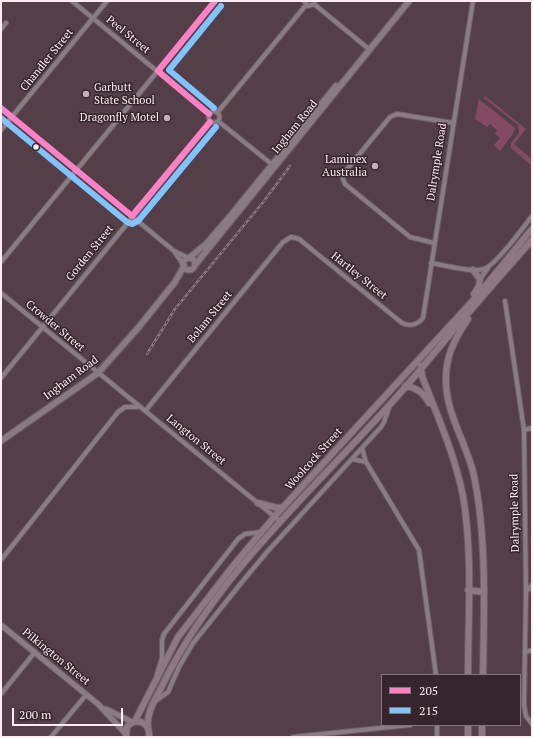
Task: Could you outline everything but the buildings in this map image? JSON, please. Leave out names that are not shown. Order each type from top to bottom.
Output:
[{"type":"main road","name":"Ingham Road","points":[[195,265],[405,1]]},
{"type":"main road","name":"Ingham Road","points":[[368,49],[410,1]]},
{"type":"main road","name":"Ingham Road","points":[[189,258],[206,244],[273,166]]},
{"type":"main road","name":"Woolcock Street","points":[[126,735],[127,727],[134,722],[146,702],[155,680],[178,637],[190,620],[261,532],[478,295],[532,229]]},
{"type":"main road","name":"Woolcock Street","points":[[149,737],[148,717],[154,702],[177,657],[202,615],[258,547],[399,393],[532,240]]},
{"type":"main road","points":[[189,258],[194,259],[195,265],[193,269],[185,266],[185,260],[189,258]]},
{"type":"main road","name":"Ingham Road","points":[[1,441],[98,373],[119,351],[175,282],[185,266]]},
{"type":"main road","points":[[455,320],[478,289],[480,279],[473,270]]},
{"type":"main road","points":[[483,674],[482,542],[478,502],[474,475],[448,401],[446,380],[448,360],[455,340],[487,292]]},
{"type":"main road","points":[[424,353],[427,358],[431,357]]},
{"type":"main road","points":[[424,353],[421,367],[422,376],[457,471],[466,521],[468,674]]},
{"type":"main road","points":[[405,386],[416,388],[425,396],[443,434]]},
{"type":"main road","points":[[258,503],[284,507]]},
{"type":"main road","points":[[468,590],[482,592]]},
{"type":"main road","points":[[134,722],[141,722],[148,727]]},
{"type":"main road","points":[[468,726],[468,737]]},
{"type":"main road","points":[[482,726],[482,737]]},
{"type":"street","name":"Peel Street","points":[[72,1],[209,114]]},
{"type":"street","name":"Chandler Street","points":[[1,130],[107,1]]},
{"type":"street","points":[[1,262],[215,1]]},
{"type":"street","name":"Dalrymple Road","points":[[417,323],[424,315],[434,243],[473,1]]},
{"type":"street","points":[[218,121],[216,123],[210,122],[208,119],[209,114],[215,112],[217,113],[305,3],[311,6],[314,3],[368,49]]},
{"type":"street","points":[[1,29],[6,23]]},
{"type":"street","points":[[1,108],[174,250],[189,258]]},
{"type":"street","points":[[217,113],[219,118],[218,121]]},
{"type":"street","points":[[434,243],[417,240],[404,233],[345,184],[343,179],[344,173],[390,118],[397,114],[453,123]]},
{"type":"street","points":[[218,121],[273,166]]},
{"type":"street","name":"Gorden Street","points":[[1,378],[210,122]]},
{"type":"street","points":[[480,279],[532,216]]},
{"type":"street","name":"Hartley Street","points":[[291,238],[299,239],[402,323],[411,325],[417,323]]},
{"type":"street","name":"Bolam Street","points":[[146,410],[283,242],[291,238]]},
{"type":"street","points":[[174,250],[185,266]]},
{"type":"street","points":[[431,263],[473,270],[489,267]]},
{"type":"street","name":"Crowder Street","points":[[1,293],[98,373]]},
{"type":"street","name":"Dalrymple Road","points":[[506,301],[524,430],[526,592],[524,708],[528,719],[532,724]]},
{"type":"street","name":"Langton Street","points":[[98,373],[140,408],[146,410],[281,522]]},
{"type":"street","points":[[154,702],[168,692],[185,655],[267,552],[384,422],[388,410],[399,393]]},
{"type":"street","points":[[1,560],[118,412],[124,407],[140,408]]},
{"type":"street","points":[[524,430],[532,428]]},
{"type":"street","points":[[362,448],[366,462],[419,550],[436,674]]},
{"type":"street","points":[[352,459],[366,462]]},
{"type":"street","points":[[155,680],[162,658],[163,637],[177,616],[238,539],[245,534],[261,532]]},
{"type":"street","points":[[526,592],[532,585]]},
{"type":"street","name":"Pilkington Street","points":[[1,625],[98,704],[119,717],[134,722]]},
{"type":"street","points":[[526,652],[532,650]]},
{"type":"street","points":[[1,694],[34,652]]},
{"type":"street","points":[[52,737],[86,695]]},
{"type":"street","name":"Pilkington Street","points":[[98,704],[126,735]]},
{"type":"street","points":[[293,737],[400,726]]},
{"type":"street","points":[[437,726],[437,737]]},
{"type":"shaded area","points":[[485,96],[526,129],[514,144],[532,159],[532,166],[511,148],[511,143],[519,133],[518,125],[484,98]]},
{"type":"shaded area","points":[[479,99],[515,128],[514,132],[500,151],[494,145],[500,138],[495,134],[497,130],[490,124],[487,127],[475,119]]},
{"type":"railway","points":[[147,354],[175,309],[264,201],[290,166]]},
{"type":"transit line","name":"205","points":[[209,114],[158,71],[215,1]]},
{"type":"transit line","name":"215","points":[[214,108],[169,70],[221,6]]},
{"type":"transit line","name":"205","points":[[1,108],[132,216],[210,122]]},
{"type":"transit line","name":"215","points":[[1,118],[127,222],[132,224],[138,221],[216,127]]},
{"type":"place","name":"Garbutt State School","points":[[86,94]]},
{"type":"place","name":"Dragonfly Motel","points":[[167,118]]},
{"type":"place","name":"Laminex Australia","points":[[375,166]]}]
